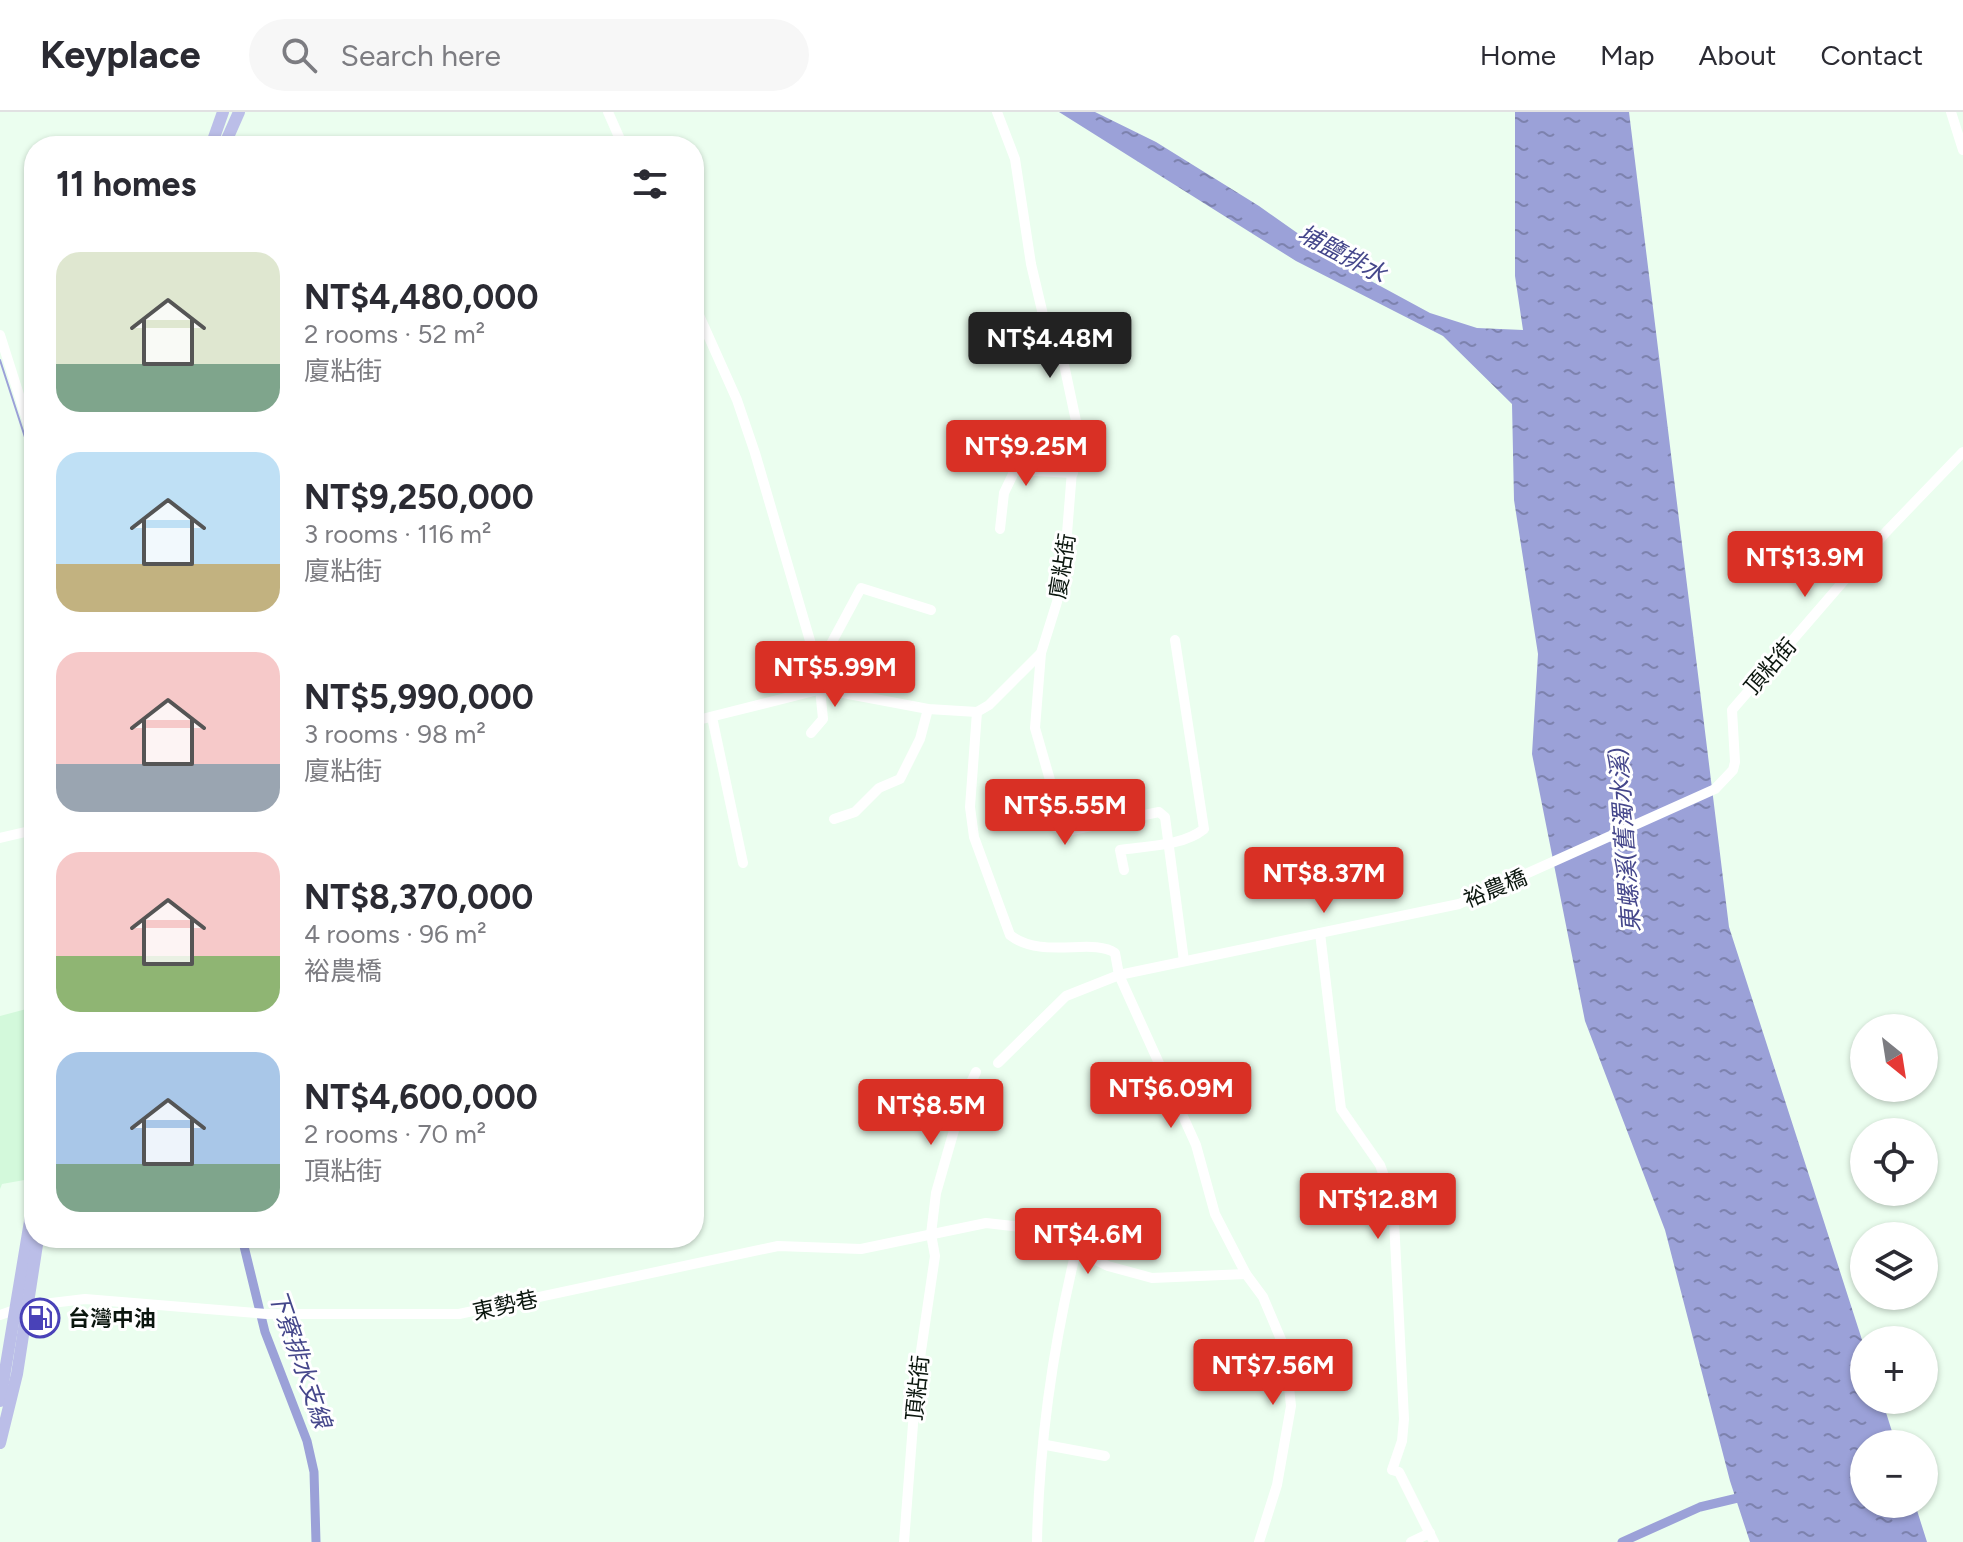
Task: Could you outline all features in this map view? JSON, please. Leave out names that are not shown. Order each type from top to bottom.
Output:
[{"type":"main road","points":[[215,136],[223,112]]},
{"type":"main road","points":[[228,136],[239,112]]},
{"type":"main road","points":[[0,1401],[7,1375],[6,1313],[24,1238]]},
{"type":"main road","points":[[0,1443],[17,1374],[36,1248]]},
{"type":"street","points":[[608,112],[619,136]]},
{"type":"street","name":"廈粘街","points":[[977,712],[989,705],[1041,653],[1057,602],[1073,473],[1076,421],[1062,355],[1044,319],[1031,264],[1015,159],[997,112]]},
{"type":"street","points":[[1951,112],[1963,150]]},
{"type":"street","points":[[704,326],[737,400],[755,453],[818,668],[823,719],[811,733]]},
{"type":"street","points":[[0,335],[24,411]]},
{"type":"street","name":"頂粘街","points":[[1715,789],[1733,770],[1735,762],[1732,710],[1886,532],[1963,452]]},
{"type":"street","points":[[1000,529],[1004,493],[1015,470],[1073,473]]},
{"type":"street","points":[[818,668],[861,588],[931,610]]},
{"type":"street","points":[[1124,870],[1120,850],[1197,835],[1205,825],[1175,640]]},
{"type":"street","points":[[1041,653],[1035,728],[1050,780],[1052,826],[1072,830],[1159,812],[1165,817],[1184,961]]},
{"type":"street","points":[[704,719],[822,689],[928,709],[977,712],[970,807],[974,837],[1010,935],[1055,949],[1106,946],[1115,953],[1119,975],[1196,1145],[1215,1214],[1272,1316],[1290,1376],[1291,1406],[1280,1471],[1259,1542]]},
{"type":"street","points":[[834,819],[855,812],[879,788],[900,779],[920,739],[928,709]]},
{"type":"street","points":[[712,717],[743,863]]},
{"type":"street","name":"裕農橋","points":[[1119,975],[1459,904],[1715,789]]},
{"type":"street","points":[[0,838],[24,832]]},
{"type":"street","points":[[1320,933],[1341,1109],[1380,1165],[1393,1200],[1404,1419],[1402,1441],[1392,1470],[1399,1472],[1432,1538],[1411,1542]]},
{"type":"street","points":[[998,1063],[1066,996],[1119,975]]},
{"type":"street","name":"頂粘街","points":[[904,1542],[916,1385],[935,1256],[931,1234],[945,1159],[963,1099],[976,1072]]},
{"type":"street","points":[[931,1234],[986,1223],[1014,1223],[1126,1272],[1152,1278],[1246,1274]]},
{"type":"street","name":"東勢巷","points":[[6,1313],[26,1306],[85,1299],[266,1314],[459,1314],[778,1246],[861,1249],[931,1234]]},
{"type":"street","points":[[1037,1542],[1039,1468],[1046,1445],[1061,1314],[1076,1251]]},
{"type":"street","points":[[1046,1445],[1105,1456]]},
{"type":"shaded area","points":[[24,1010],[24,1180],[2,1184],[0,1189],[0,1016]]},
{"type":"water","name":"東螺溪(舊濁水溪)","points":[[1059,112],[1095,112],[1156,142],[1259,206],[1347,268],[1430,313],[1477,328],[1523,330],[1515,276],[1515,112],[1629,112],[1729,927],[1858,1326],[1850,1326],[1850,1414],[1886,1414],[1892,1430],[1850,1430],[1850,1518],[1919,1518],[1927,1542],[1750,1542],[1730,1481],[1665,1230],[1585,1021],[1532,754],[1538,654],[1514,500],[1512,404],[1443,336],[1296,261]]},
{"type":"waterway","points":[[0,360],[24,434]]},
{"type":"waterway","name":"下寮排水支線","points":[[244,1248],[265,1332],[307,1441],[314,1472],[316,1542]]},
{"type":"waterway","points":[[1622,1542],[1700,1507],[1746,1496]]},
{"type":"place","name":"台灣中油","points":[[40,1318]]},
{"type":"water label","name":"埔鹽排水","points":[[1342,254]]}]
